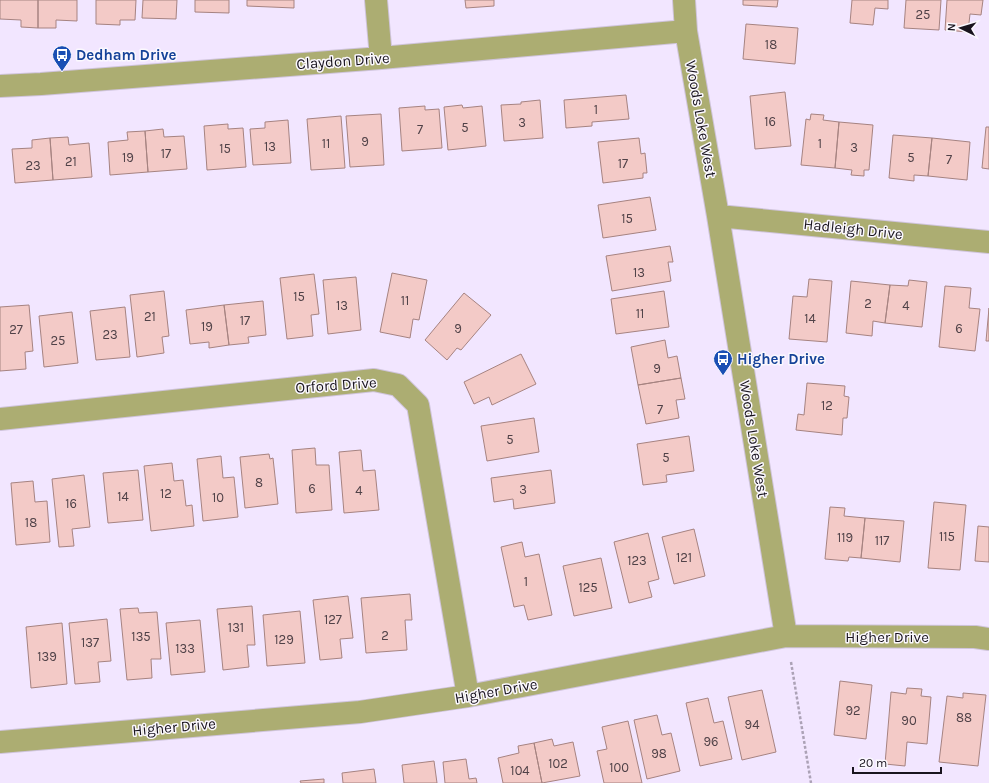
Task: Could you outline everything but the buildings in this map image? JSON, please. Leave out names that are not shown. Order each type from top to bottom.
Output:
[{"type":"street","points":[[376,0],[381,58]]},
{"type":"street","name":"Woods Loke West","points":[[684,0],[686,31],[718,216],[786,636]]},
{"type":"street","name":"Claydon Drive","points":[[0,86],[381,58],[686,31]]},
{"type":"street","name":"Hadleigh Drive","points":[[718,216],[989,242]]},
{"type":"street","name":"Orford Drive","points":[[0,419],[374,380],[398,385],[418,405],[468,696]]},
{"type":"street","name":"Higher Drive","points":[[0,742],[360,712],[468,696],[786,636],[975,637],[989,639]]},
{"type":"path","points":[[786,636],[811,783]]},
{"type":"place","name":"Dedham Drive","points":[[62,72]]},
{"type":"place","name":"Higher Drive","points":[[723,376]]}]
